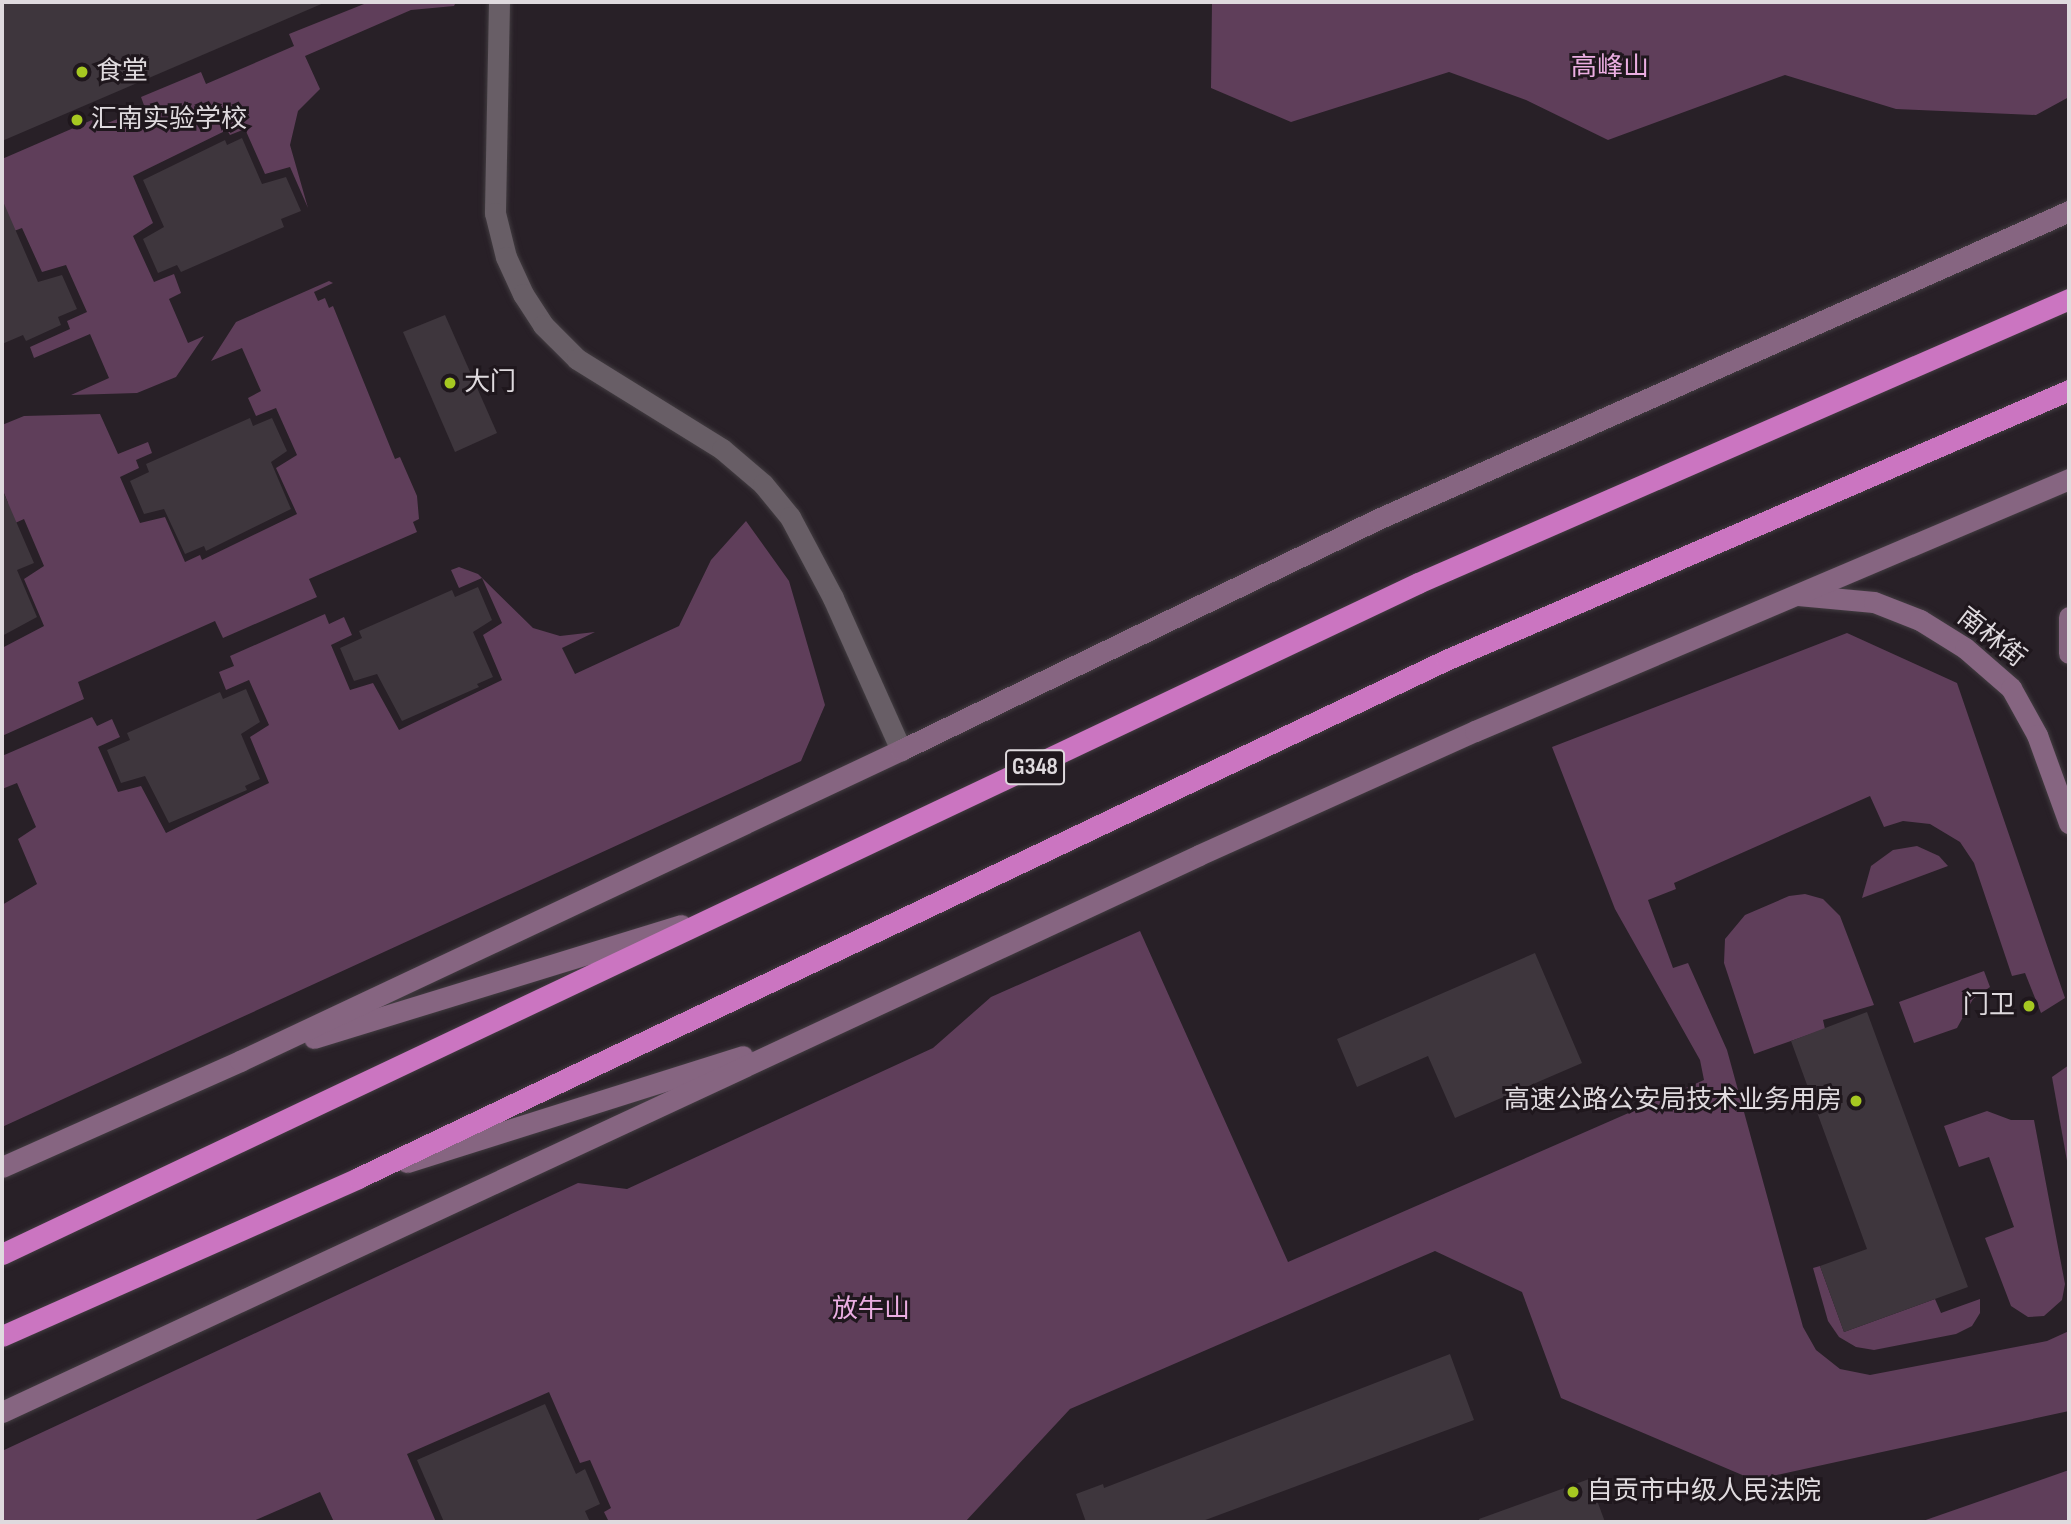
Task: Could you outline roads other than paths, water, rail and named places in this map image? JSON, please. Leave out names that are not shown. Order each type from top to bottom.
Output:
[{"type":"highway","name":"G348","points":[[5,1253],[746,905],[1418,583],[2069,299]]},
{"type":"highway","points":[[2,1336],[358,1178],[1446,660],[2069,390]]},
{"type":"street","points":[[499,2],[495,213],[506,257],[523,294],[544,325],[577,359],[722,449],[763,484],[790,517],[833,598],[901,750]]},
{"type":"street","points":[[2,1167],[240,1061],[901,750],[1378,519],[2069,211]]},
{"type":"street","points":[[2,1412],[1249,832],[2069,479]]},
{"type":"street","name":"南林街","points":[[1796,595],[1874,602],[1920,620],[1965,648],[2011,688],[2038,736],[2069,823]]},
{"type":"street","points":[[2069,617],[2069,653]]},
{"type":"street","points":[[240,1061],[746,905]]},
{"type":"street","points":[[358,1178],[828,1030]]},
{"type":"place","name":"食堂","points":[[82,72]]},
{"type":"place","name":"汇南实验学校","points":[[77,120]]},
{"type":"place","name":"大门","points":[[450,383]]},
{"type":"place","name":"门卫","points":[[2029,1006]]},
{"type":"place","name":"高速公路公安局技术业务用房","points":[[1856,1101]]},
{"type":"place","name":"自贡市中级人民法院","points":[[1573,1492]]},
{"type":"park label","name":"高峰山","points":[[1610,68]]},
{"type":"park label","name":"放牛山","points":[[871,1310]]}]
